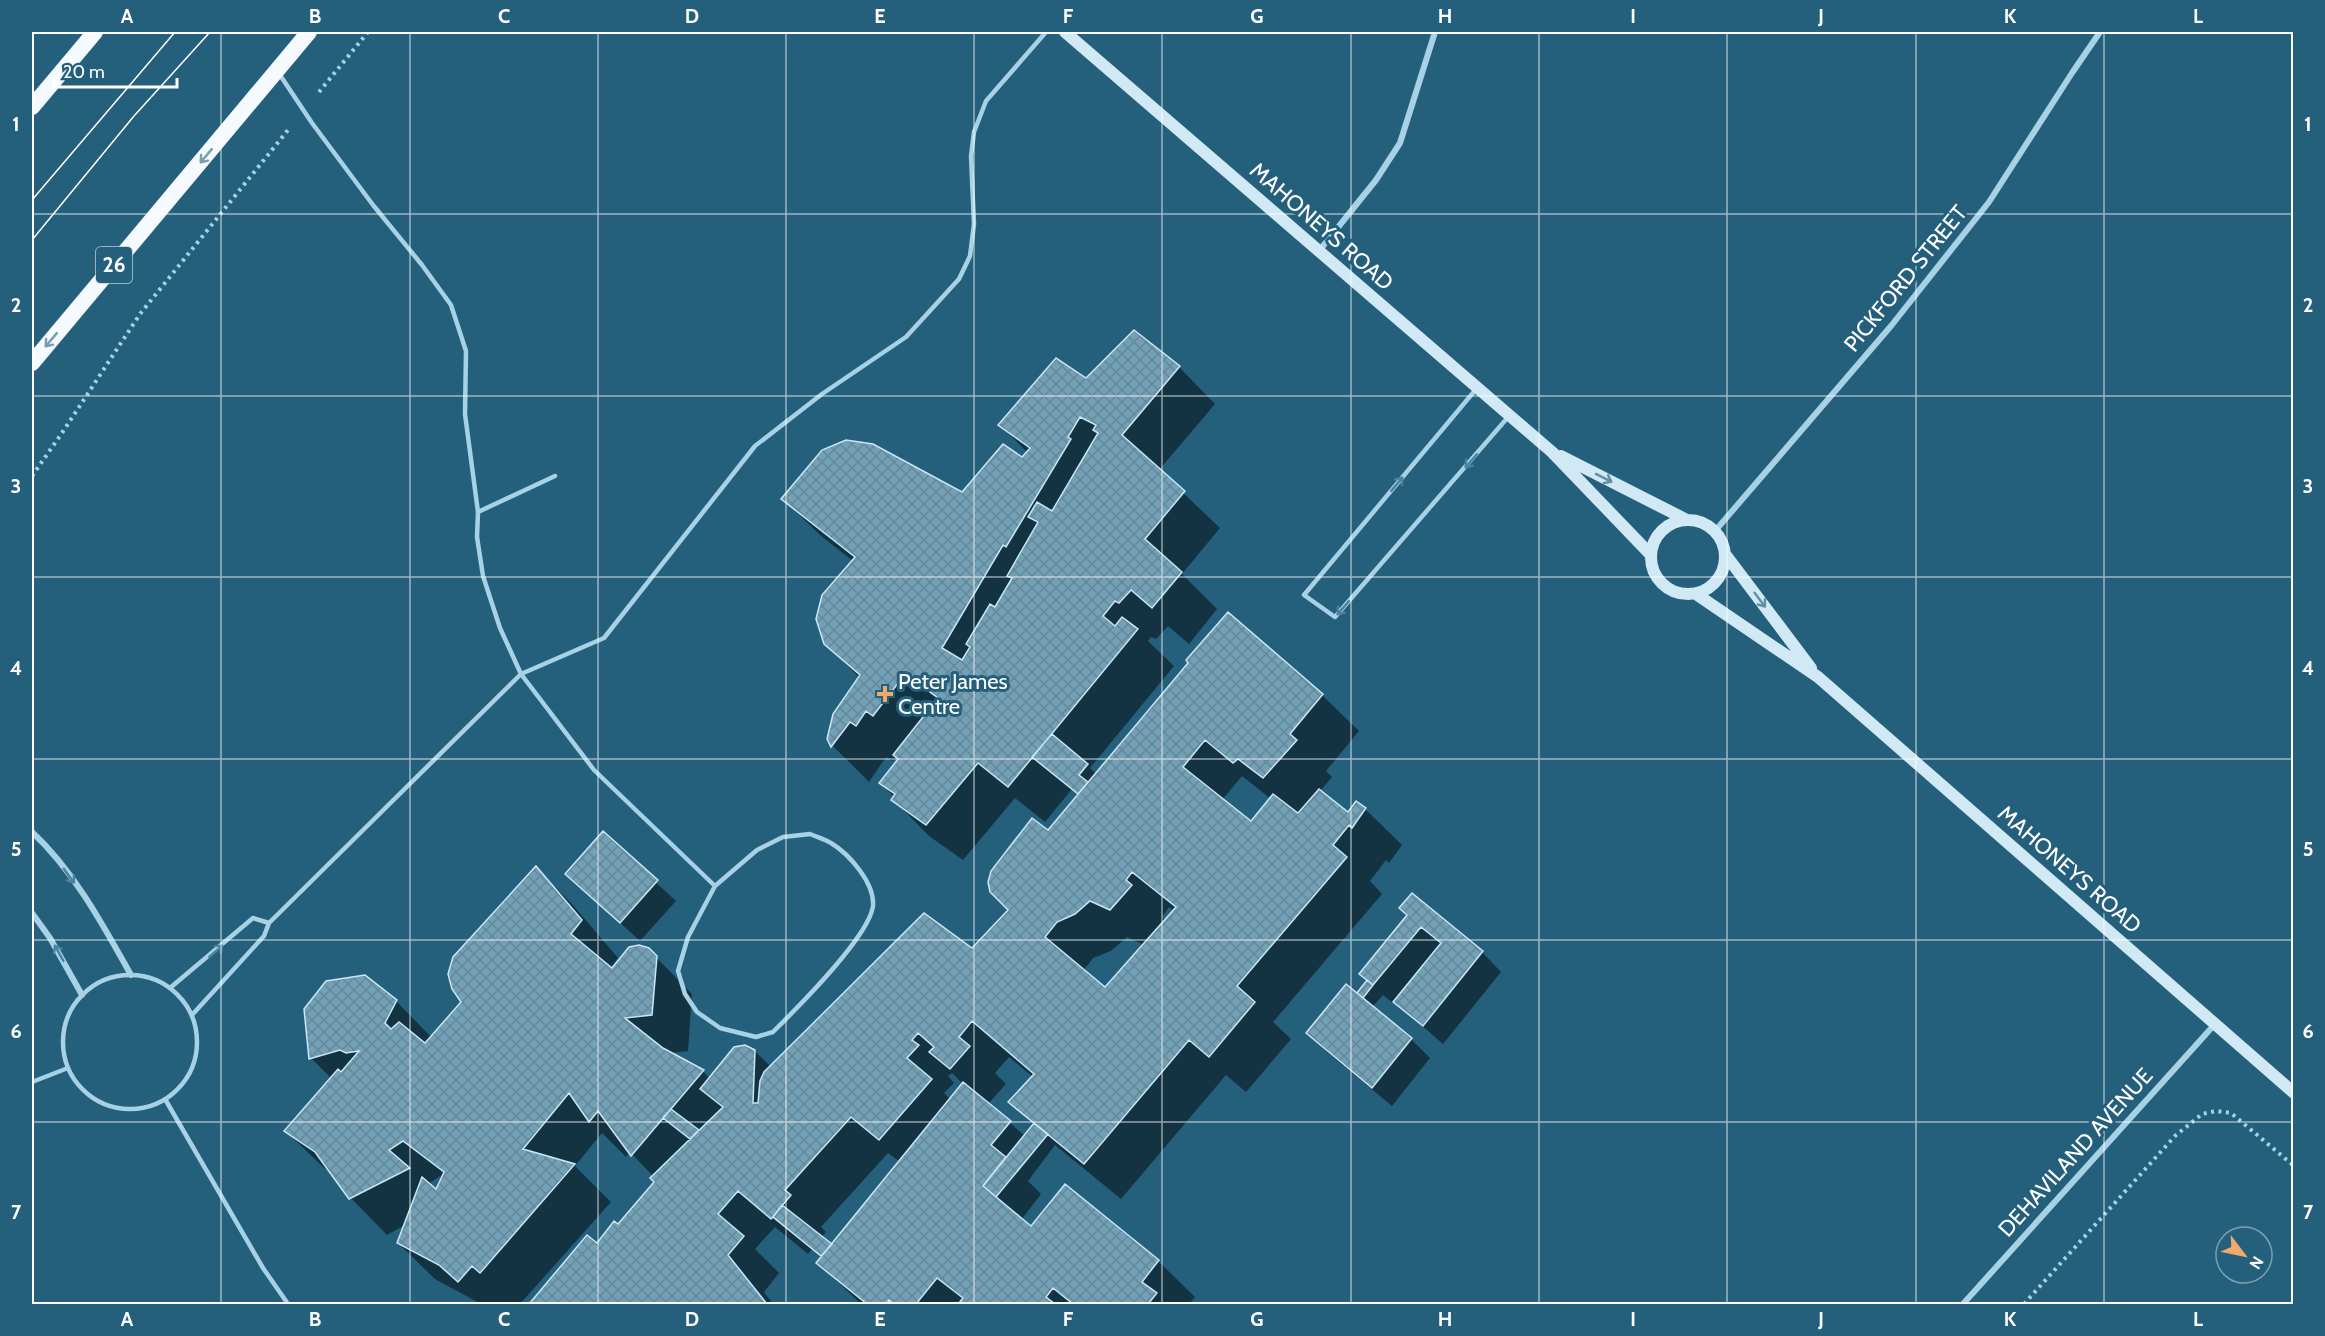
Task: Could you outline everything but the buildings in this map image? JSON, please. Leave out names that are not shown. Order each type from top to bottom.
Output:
[{"type":"highway","points":[[32,107],[95,32]]},
{"type":"highway","name":"26","points":[[32,363],[309,32]]},
{"type":"main road","name":"MAHONEYS ROAD","points":[[1065,32],[1552,452],[1651,555]]},
{"type":"main road","name":"MAHONEYS ROAD","points":[[1552,452],[1687,520]]},
{"type":"main road","points":[[1687,520],[1707,524],[1715,531],[1724,545],[1725,564],[1715,583],[1696,594],[1673,591],[1664,586],[1652,566],[1653,544],[1658,534],[1676,522],[1687,520]]},
{"type":"main road","name":"MAHONEYS ROAD","points":[[1725,554],[1818,677]]},
{"type":"main road","name":"MAHONEYS ROAD","points":[[1696,594],[1818,677],[2293,1092]]},
{"type":"street","points":[[1319,251],[1376,180],[1400,143],[1435,32]]},
{"type":"street","name":"PICKFORD STREET","points":[[1715,531],[1891,326],[1982,210],[2100,32]]},
{"type":"street","points":[[32,832],[48,847],[98,917],[131,975]]},
{"type":"street","points":[[32,913],[50,938],[82,995]]},
{"type":"street","name":"DEHAVILAND AVENUE","points":[[1963,1305],[2215,1024]]},
{"type":"lane","points":[[192,1015],[264,936],[269,923],[521,674],[604,638],[755,446],[822,394],[906,337],[959,279],[970,255],[974,224],[971,156],[974,132],[987,101],[1046,32]]},
{"type":"lane","points":[[277,70],[303,111],[451,305],[466,351],[465,414],[478,512],[477,537],[483,576],[500,628],[521,674],[594,770],[715,886]]},
{"type":"lane","points":[[1477,388],[1304,595],[1335,617],[1509,417]]},
{"type":"lane","points":[[478,512],[555,476]]},
{"type":"lane","points":[[810,834],[830,842],[853,861],[868,883],[873,906],[861,934],[802,1002],[773,1032],[756,1037],[720,1028],[697,1012],[685,994],[678,971],[688,937],[715,886],[757,850],[783,837],[810,834]]},
{"type":"lane","points":[[170,988],[254,918],[269,923]]},
{"type":"lane","points":[[131,975],[151,979],[170,988],[183,1000],[192,1015],[197,1034],[194,1062],[180,1087],[165,1099],[150,1106],[134,1109],[102,1103],[87,1094],[76,1082],[68,1068],[63,1037],[66,1022],[82,995],[96,984],[113,977],[131,975]]},
{"type":"lane","points":[[32,1082],[68,1068]]},
{"type":"lane","points":[[165,1099],[263,1268],[288,1305]]},
{"type":"path","points":[[32,476],[140,314],[368,32]]},
{"type":"path","points":[[2024,1305],[2175,1136],[2202,1114],[2216,1111],[2231,1113],[2294,1166]]},
{"type":"tram line","points":[[32,200],[175,32]]},
{"type":"tram line","points":[[32,240],[134,116],[210,32]]},
{"type":"place","name":"Peter James Centre","points":[[885,694]]}]
